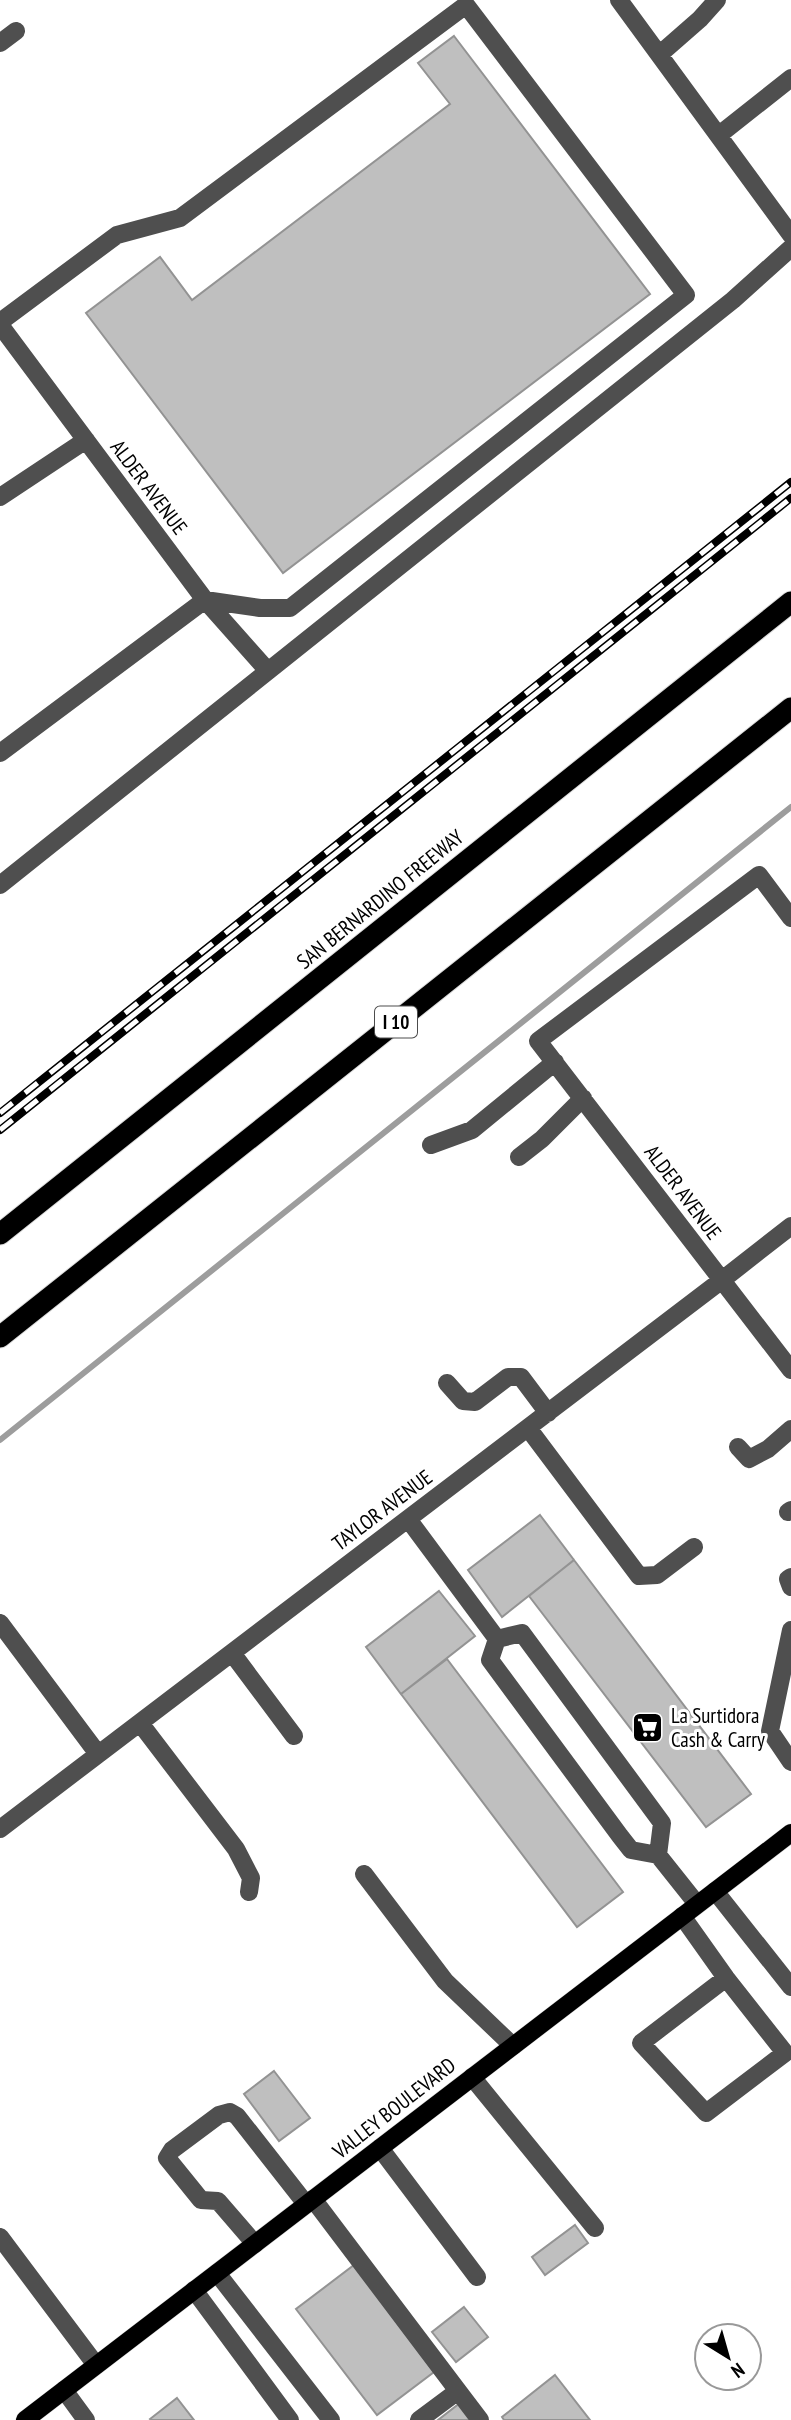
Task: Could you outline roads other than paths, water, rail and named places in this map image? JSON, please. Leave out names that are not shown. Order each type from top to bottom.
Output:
[{"type":"highway","name":"SAN BERNARDINO FREEWAY","points":[[0,1234],[791,603]]},
{"type":"highway","name":"I 10","points":[[0,1337],[791,708]]},
{"type":"main road","name":"VALLEY BOULEVARD","points":[[24,2420],[791,1833]]},
{"type":"street","points":[[619,0],[791,235]]},
{"type":"street","points":[[660,54],[700,19],[717,0]]},
{"type":"street","points":[[0,324],[117,235],[180,218],[466,5],[686,295],[290,608],[260,608],[205,600],[0,753]]},
{"type":"street","points":[[0,43],[16,31]]},
{"type":"street","points":[[719,135],[791,78]]},
{"type":"street","points":[[0,885],[733,300],[791,248]]},
{"type":"street","name":"ALDER AVENUE","points":[[0,324],[6,346],[86,440],[205,600],[268,671]]},
{"type":"street","points":[[0,498],[86,440]]},
{"type":"street","name":"ALDER AVENUE","points":[[791,918],[759,875],[538,1041],[791,1370]]},
{"type":"street","points":[[431,1145],[472,1130],[555,1062]]},
{"type":"street","points":[[519,1157],[542,1139],[583,1098]]},
{"type":"street","name":"TAYLOR AVENUE","points":[[0,1829],[791,1226]]},
{"type":"street","points":[[447,1383],[463,1401],[475,1402],[508,1377],[520,1377],[548,1413]]},
{"type":"street","points":[[528,1428],[639,1576],[657,1574],[694,1547]]},
{"type":"street","points":[[738,1447],[749,1459],[768,1449],[791,1429]]},
{"type":"street","points":[[408,1519],[497,1639]]},
{"type":"street","points":[[791,1577],[788,1579],[791,1587]]},
{"type":"street","points":[[0,1623],[98,1754]]},
{"type":"street","points":[[791,1630],[770,1731],[791,1762]]},
{"type":"street","points":[[497,1639],[522,1633],[662,1823],[658,1855]]},
{"type":"street","points":[[497,1639],[489,1660],[612,1825],[631,1850],[658,1855],[697,1904]]},
{"type":"street","points":[[232,1653],[294,1736]]},
{"type":"street","points":[[140,1723],[236,1849],[251,1878],[249,1892]]},
{"type":"street","points":[[364,1874],[445,1981],[513,2046]]},
{"type":"street","points":[[715,1891],[791,1987]]},
{"type":"street","points":[[682,1916],[785,2053],[706,2113],[641,2043],[726,1978]]},
{"type":"street","points":[[472,2077],[595,2228]]},
{"type":"street","points":[[254,2244],[218,2201],[201,2200],[167,2158],[172,2150],[219,2115],[230,2112],[246,2126],[309,2202],[480,2420]]},
{"type":"street","points":[[380,2148],[477,2277]]},
{"type":"street","points":[[0,2237],[96,2365]]},
{"type":"street","points":[[217,2273],[331,2420]]},
{"type":"street","points":[[194,2290],[290,2420]]},
{"type":"street","points":[[64,2390],[86,2420]]},
{"type":"street","points":[[419,2420],[458,2390]]},
{"type":"waterway","points":[[0,1440],[791,807]]},
{"type":"railway","points":[[0,1113],[791,482]]},
{"type":"railway","points":[[0,1130],[791,498]]},
{"type":"place","name":"La Surtidora Cash & Carry","points":[[648,1727]]}]
